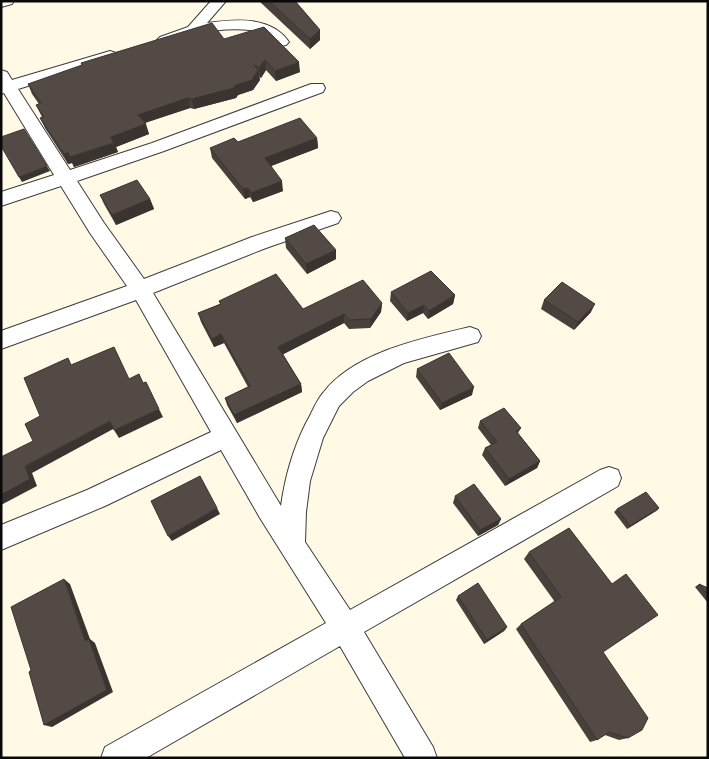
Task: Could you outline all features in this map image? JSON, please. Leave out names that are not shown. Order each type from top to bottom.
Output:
[{"type":"street","points":[[1,3],[7,1]]},
{"type":"street","points":[[192,30],[219,1]]},
{"type":"street","points":[[151,44],[192,30],[228,25],[272,32],[281,42]]},
{"type":"street","points":[[124,52],[4,84],[66,177],[97,228],[140,289],[225,436],[346,629],[422,758]]},
{"type":"street","points":[[1,199],[158,147],[318,88]]},
{"type":"street","points":[[1,340],[140,289],[226,253],[289,230],[331,218]]},
{"type":"street","points":[[292,545],[292,508],[297,475],[309,441],[333,396],[360,374],[390,359],[423,347],[470,336]]},
{"type":"street","points":[[1,538],[96,498],[225,436]]},
{"type":"street","points":[[116,758],[609,478]]},
{"type":"building","points":[[269,1],[295,1],[320,30],[310,39]]},
{"type":"building","points":[[212,23],[224,39],[264,27],[299,62],[275,71],[265,60],[259,68],[254,65],[258,70],[252,80],[236,85],[234,88],[192,99],[188,98],[138,115],[146,124],[111,137],[114,143],[70,157],[68,153],[64,154],[40,118],[44,117],[36,105],[41,103],[28,84],[82,65],[81,63]]},
{"type":"building","points":[[300,118],[317,138],[265,158],[282,181],[251,193],[248,188],[243,189],[210,148],[234,138],[238,142]]},
{"type":"building","points":[[24,129],[47,166],[19,177],[1,146],[1,137]]},
{"type":"building","points":[[137,180],[150,199],[112,215],[100,195]]},
{"type":"building","points":[[314,225],[336,250],[306,264],[285,238]]},
{"type":"building","points":[[431,271],[455,295],[429,311],[424,305],[408,313],[391,292]]},
{"type":"building","points":[[276,274],[303,309],[363,280],[382,303],[371,319],[349,320],[344,314],[278,347],[301,384],[234,415],[225,398],[250,386],[221,334],[212,339],[198,313],[221,304],[219,301]]},
{"type":"building","points":[[562,282],[595,304],[578,322],[544,300]]},
{"type":"building","points":[[114,347],[129,379],[139,374],[143,383],[146,382],[159,409],[114,430],[110,421],[25,466],[30,479],[1,495],[1,457],[33,441],[25,424],[40,416],[24,378],[68,358],[71,365]]},
{"type":"building","points":[[449,353],[474,387],[442,403],[417,369]]},
{"type":"building","points":[[504,408],[521,428],[516,431],[540,461],[509,479],[485,448],[497,442],[480,421]]},
{"type":"building","points":[[200,476],[217,508],[168,536],[151,501]]},
{"type":"building","points":[[474,484],[501,519],[480,530],[455,496]]},
{"type":"building","points":[[646,492],[659,508],[630,526],[617,509]]},
{"type":"building","points":[[569,528],[612,584],[626,574],[658,615],[603,652],[648,718],[642,730],[628,738],[609,732],[597,740],[521,624],[561,597],[529,552]]},
{"type":"building","points":[[64,579],[85,641],[89,639],[107,690],[44,725],[29,672],[31,670],[11,607]]},
{"type":"building","points":[[478,583],[507,627],[487,640],[458,596]]},
{"type":"building","points":[[699,584],[708,588],[708,595]]}]
